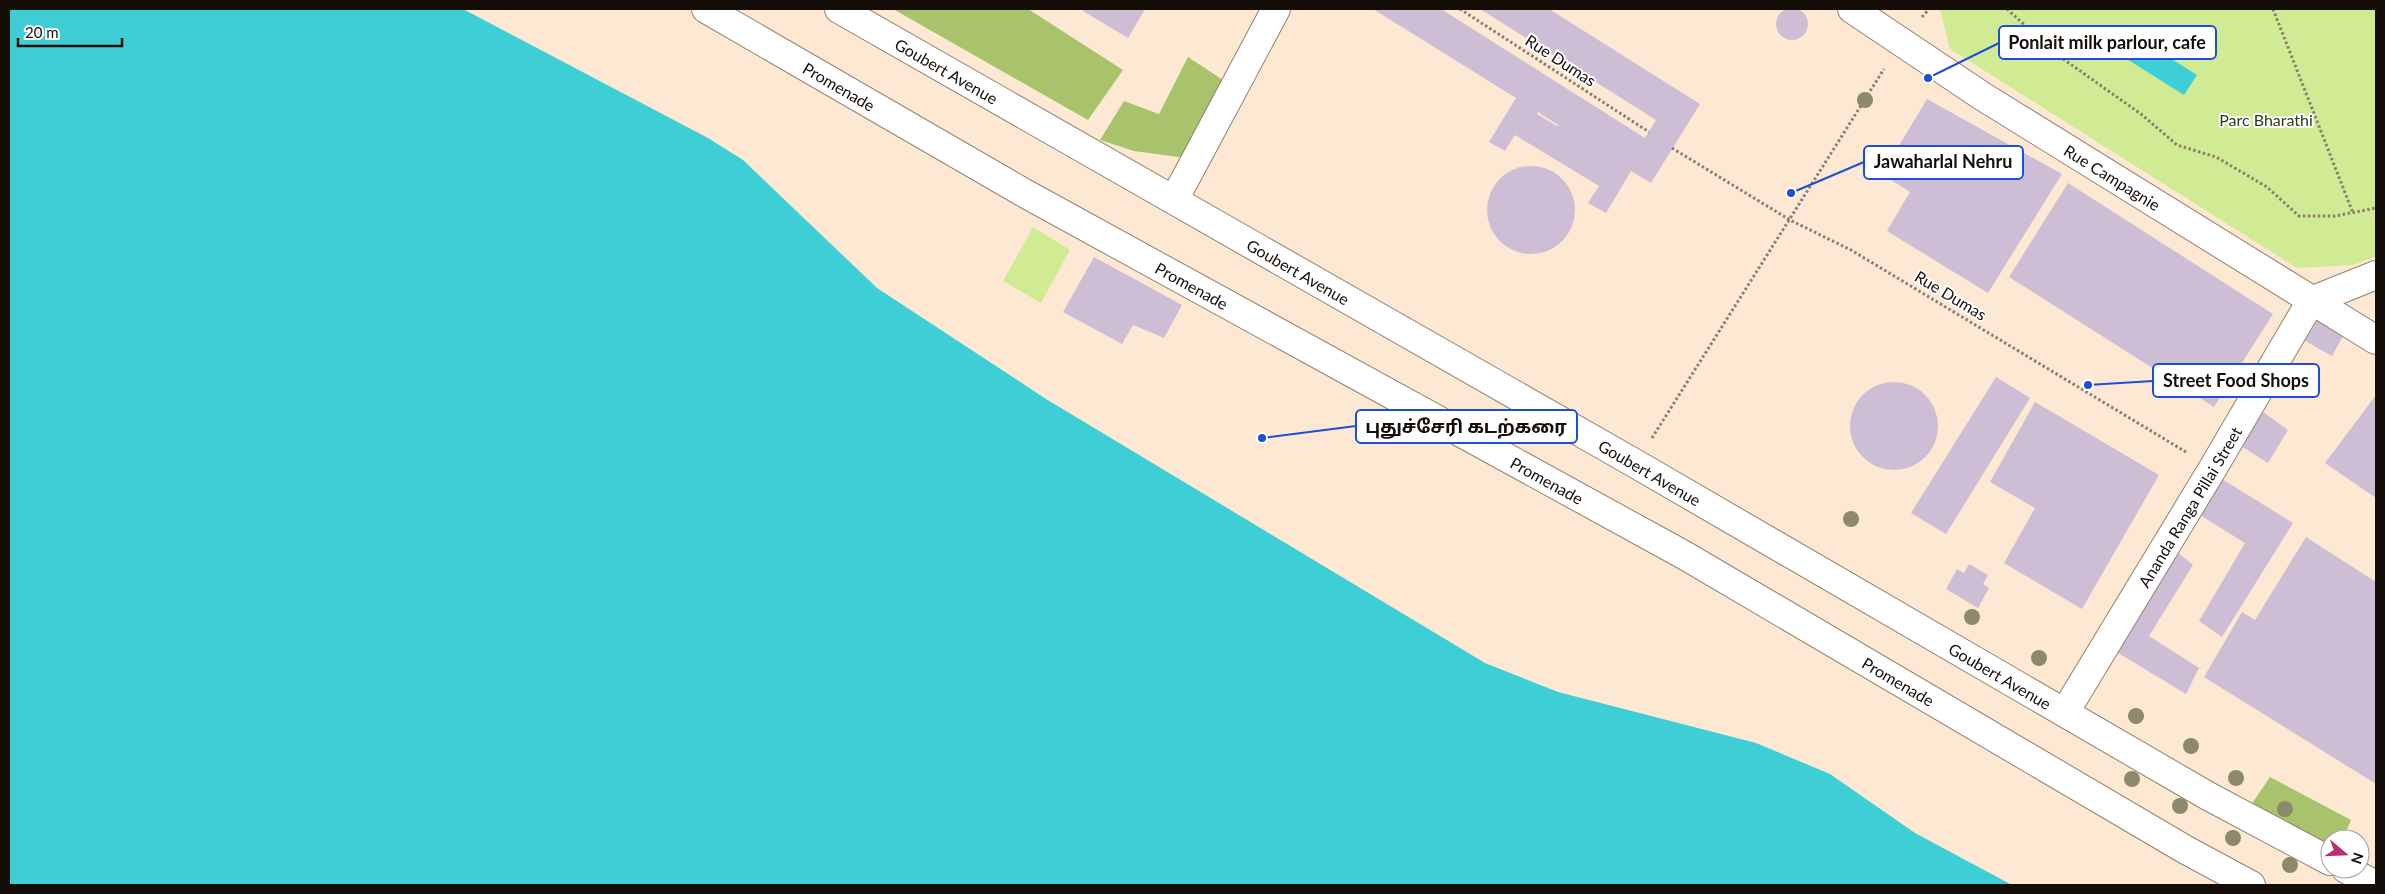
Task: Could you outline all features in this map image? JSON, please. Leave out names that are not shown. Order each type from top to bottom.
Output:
[{"type":"street","name":"Promenade","points":[[706,9],[1026,194],[1684,555],[2186,850],[2251,885]]},
{"type":"street","name":"Goubert Avenue","points":[[840,9],[1636,464],[2208,796],[2320,856]]},
{"type":"street","points":[[1174,200],[1276,9]]},
{"type":"street","name":"Rue Campagnie","points":[[1852,9],[1982,96],[2376,340]]},
{"type":"street","points":[[2311,301],[2376,275]]},
{"type":"street","name":"Ananda Ranga Pillai Street","points":[[2064,712],[2213,468],[2311,301]]},
{"type":"street","points":[[2365,879],[2376,885]]},
{"type":"path","name":"Rue Dumas","points":[[1460,9],[1649,132]]},
{"type":"path","points":[[2007,9],[2059,56],[2141,114],[2177,145],[2216,156],[2267,187],[2299,216],[2335,216],[2376,208]]},
{"type":"path","points":[[2273,9],[2352,213]]},
{"type":"path","points":[[1636,464],[1901,42]]},
{"type":"path","name":"Rue Dumas","points":[[1672,148],[1790,220],[1852,250],[2213,468]]},
{"type":"green space","points":[[893,9],[1028,9],[1123,70],[1088,120]]},
{"type":"green space","name":"Parc Bharathi","points":[[1940,9],[2376,9],[2376,256],[2353,265],[2297,268],[1950,49]]},
{"type":"green space","points":[[1188,57],[1223,80],[1186,158],[1134,151],[1100,140],[1124,101],[1159,114]]},
{"type":"green space","points":[[1033,227],[1070,250],[1041,303],[1003,281]]},
{"type":"green space","points":[[2270,777],[2351,820],[2347,829],[2320,829],[2320,842],[2251,805]]},
{"type":"water","points":[[9,9],[463,9],[708,138],[743,160],[877,288],[1046,399],[1485,663],[1558,692],[1756,743],[1830,774],[1915,833],[2012,885],[9,885]]},
{"type":"water","points":[[2124,29],[2197,75],[2184,95],[2111,49]]},
{"type":"building","points":[[1792,8],[1804,12],[1808,24],[1804,36],[1792,40],[1780,36],[1776,24],[1780,12]]},
{"type":"building","points":[[1084,9],[1145,9],[1128,38],[1083,11]]},
{"type":"building","points":[[1373,9],[1441,9],[1645,138],[1656,120],[1480,9],[1549,9],[1700,104],[1651,183],[1631,171],[1606,213],[1588,203],[1599,186],[1515,135],[1505,151],[1489,142],[1516,98]],"holes":[[[1538,112],[1558,125],[1537,114]]]},
{"type":"building","points":[[1927,99],[2062,174],[1988,293],[1887,231],[1910,192],[1882,174]]},
{"type":"building","points":[[1522,166],[1540,166],[1556,173],[1568,185],[1575,201],[1575,219],[1568,235],[1556,247],[1540,254],[1522,254],[1506,247],[1494,235],[1487,219],[1487,201],[1494,185],[1506,173]]},
{"type":"building","points":[[2068,183],[2273,314],[2214,407],[2009,277]]},
{"type":"building","points":[[1094,257],[1182,305],[1164,338],[1133,325],[1122,344],[1063,312]]},
{"type":"building","points":[[2323,311],[2348,327],[2332,356],[2305,341]]},
{"type":"building","points":[[1996,377],[2030,398],[1946,534],[1911,513]]},
{"type":"building","points":[[1894,382],[1911,385],[1919,389],[1931,401],[1935,409],[1938,426],[1935,443],[1931,451],[1919,463],[1911,467],[1894,470],[1877,467],[1869,463],[1857,451],[1853,443],[1850,426],[1853,409],[1857,401],[1869,389],[1877,385]]},
{"type":"building","points":[[2376,395],[2376,498],[2325,463]]},
{"type":"building","points":[[2035,402],[2159,475],[2082,609],[2004,563],[2035,508],[1990,482]]},
{"type":"building","points":[[2263,412],[2288,430],[2268,463],[2241,446]]},
{"type":"building","points":[[2222,479],[2293,523],[2222,637],[2199,621],[2245,543],[2200,515]]},
{"type":"building","points":[[2306,537],[2376,582],[2376,784],[2204,677],[2242,612],[2255,620]]},
{"type":"building","points":[[2176,551],[2193,565],[2149,636],[2199,668],[2186,694],[2115,651]]},
{"type":"building","points":[[1969,564],[1988,575],[1983,584],[1989,588],[1978,608],[1946,589],[1957,569],[1964,573]]},
{"type":"place","name":"Ponlait milk parlour, cafe","points":[[1928,78]]},
{"type":"place","name":"Jawaharlal Nehru","points":[[1791,193]]},
{"type":"place","name":"Street Food Shops","points":[[2088,385]]},
{"type":"place","name":"புதுச்சேரி கடற்கரை","points":[[1262,438]]}]
